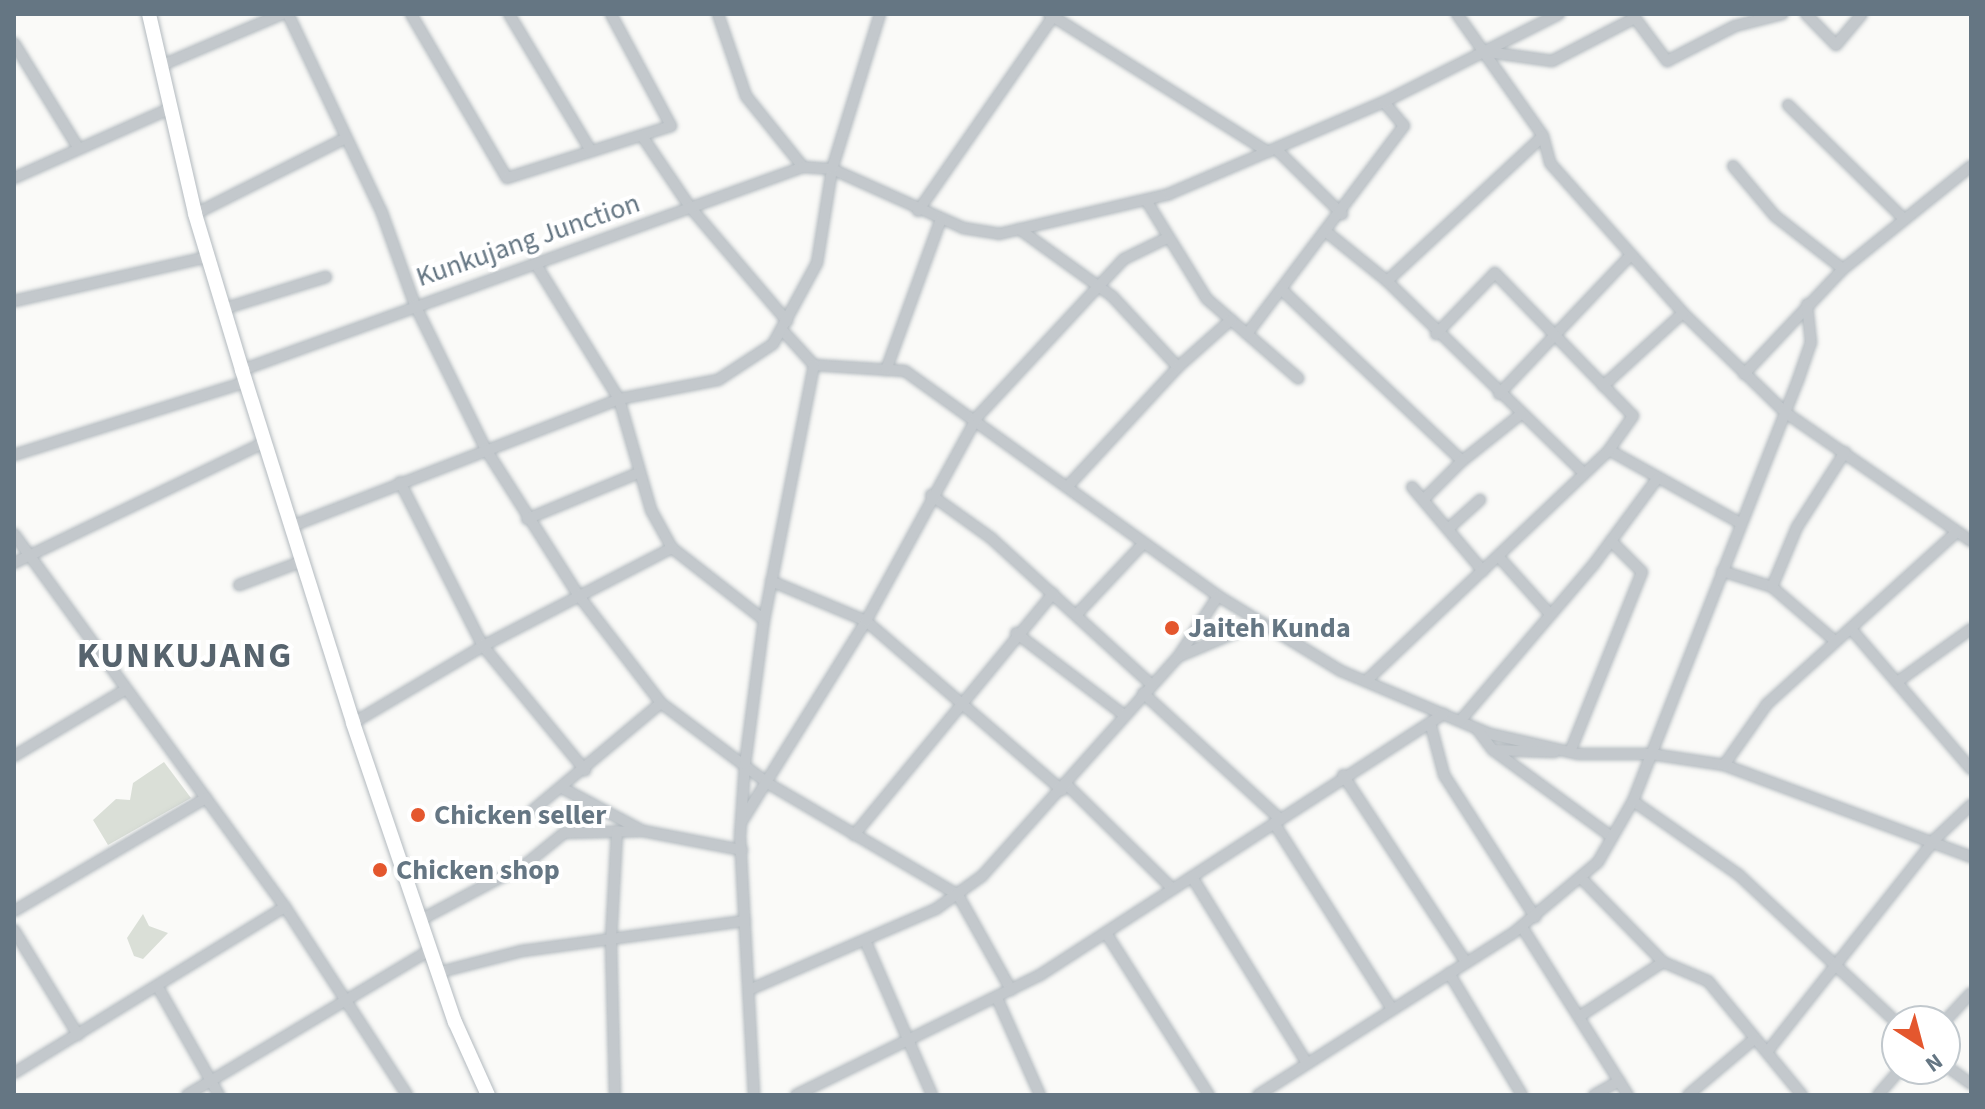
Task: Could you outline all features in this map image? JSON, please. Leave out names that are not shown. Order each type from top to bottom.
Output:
[{"type":"street","points":[[149,14],[195,214],[244,376],[353,723],[440,972],[488,1095]]},
{"type":"street","points":[[160,66],[282,14]]},
{"type":"street","points":[[288,14],[346,138],[415,305],[485,448],[527,519],[579,596],[661,703],[769,784],[958,895],[1011,990]]},
{"type":"street","points":[[411,14],[507,178],[671,126],[611,14]]},
{"type":"street","points":[[509,14],[591,151]]},
{"type":"street","points":[[718,14],[746,96],[803,167]]},
{"type":"street","points":[[292,526],[485,448],[619,399],[718,380],[741,370],[785,327],[817,263],[832,169],[880,14]]},
{"type":"street","points":[[1457,14],[1488,52],[1543,136],[1550,163]]},
{"type":"street","points":[[832,169],[918,211],[999,234],[1146,200],[1384,102],[1559,14]]},
{"type":"street","points":[[1488,52],[1525,62],[1552,61],[1634,16],[1667,61],[1735,26],[1782,14]]},
{"type":"street","points":[[1806,14],[1836,45],[1862,14]]},
{"type":"street","points":[[918,211],[1052,15],[1272,150],[1342,214]]},
{"type":"street","points":[[14,43],[77,146]]},
{"type":"street","points":[[1247,334],[1329,234],[1404,126],[1384,102]]},
{"type":"street","points":[[1788,105],[1904,219]]},
{"type":"street","points":[[14,178],[77,146],[169,109]]},
{"type":"street","points":[[642,136],[690,207],[814,365],[764,620],[745,764],[741,823],[754,1095]]},
{"type":"street","points":[[1387,281],[1543,136]]},
{"type":"street","points":[[195,214],[346,138]]},
{"type":"street","points":[[1527,150],[1550,163],[1683,313],[1786,413],[1971,541]]},
{"type":"street","points":[[1733,166],[1775,216],[1843,269]]},
{"type":"street","name":"Kunkujang Junction","points":[[14,455],[244,376],[415,305],[803,167],[832,169]]},
{"type":"street","points":[[1744,374],[1843,269],[1970,169]]},
{"type":"street","points":[[1146,200],[1207,299],[1298,378]]},
{"type":"street","points":[[886,370],[941,219]]},
{"type":"street","points":[[1019,229],[1100,287],[1178,367]]},
{"type":"street","points":[[1329,234],[1387,281],[1436,334],[1584,473]]},
{"type":"street","points":[[741,823],[769,784],[866,621],[931,495],[977,417],[1124,259],[1167,238]]},
{"type":"street","points":[[1499,394],[1630,256]]},
{"type":"street","points":[[14,301],[207,257]]},
{"type":"street","points":[[535,263],[619,399],[638,473],[672,548],[764,620]]},
{"type":"street","points":[[1366,681],[1609,450],[1633,416],[1495,273],[1436,334]]},
{"type":"street","points":[[223,309],[326,277]]},
{"type":"street","points":[[1282,290],[1462,461]]},
{"type":"street","points":[[1258,1095],[1522,927],[1583,880],[1633,801],[1740,523],[1786,413],[1811,343],[1807,304]]},
{"type":"street","points":[[1603,386],[1683,313]]},
{"type":"street","points":[[1067,487],[1178,367],[1231,320]]},
{"type":"street","points":[[814,365],[905,371],[977,417],[1143,544],[1261,622],[1366,681],[1476,728],[1567,751]]},
{"type":"street","points":[[1424,499],[1462,461],[1521,414]]},
{"type":"street","points":[[14,563],[265,442]]},
{"type":"street","points":[[1609,450],[1740,523]]},
{"type":"street","points":[[1772,587],[1797,527],[1845,452]]},
{"type":"street","points":[[527,519],[638,473]]},
{"type":"street","points":[[1460,721],[1611,541],[1657,479]]},
{"type":"street","points":[[400,482],[483,646],[585,770]]},
{"type":"street","points":[[1412,487],[1483,571]]},
{"type":"street","points":[[931,495],[1053,594],[1151,684]]},
{"type":"street","points":[[1449,528],[1480,500]]},
{"type":"street","points":[[1724,765],[1767,704],[1957,532]]},
{"type":"street","points":[[14,534],[25,556],[123,691],[285,907],[407,1095]]},
{"type":"street","points":[[1567,751],[1642,572],[1611,541]]},
{"type":"street","points":[[1076,615],[1143,544]]},
{"type":"street","points":[[353,723],[483,646],[672,548]]},
{"type":"street","points":[[1498,556],[1550,614]]},
{"type":"street","points":[[239,585],[303,561]]},
{"type":"street","points":[[1722,571],[1772,587],[1835,641]]},
{"type":"street","points":[[771,581],[866,621],[1064,787],[1173,889]]},
{"type":"street","points":[[854,835],[1016,633],[1053,594]]},
{"type":"street","points":[[751,989],[865,940],[958,895],[1064,787],[1143,693],[1178,657],[1218,596]]},
{"type":"street","points":[[1178,657],[1261,622]]},
{"type":"street","points":[[1897,682],[1971,629]]},
{"type":"street","points":[[1852,630],[1971,769]]},
{"type":"street","points":[[1016,633],[1124,715]]},
{"type":"street","points":[[14,756],[123,691]]},
{"type":"street","points":[[1143,693],[1277,821],[1392,1009]]},
{"type":"street","points":[[533,810],[564,789],[661,703]]},
{"type":"street","points":[[796,1095],[906,1045],[1011,990],[1106,933],[1343,775],[1431,726],[1444,714]]},
{"type":"street","points":[[1431,726],[1444,775],[1535,917]]},
{"type":"street","points":[[1476,728],[1493,750],[1612,837]]},
{"type":"street","points":[[1493,750],[1526,755],[1567,751],[1651,754],[1724,765],[1935,839],[1971,857]]},
{"type":"street","points":[[1343,775],[1466,962]]},
{"type":"street","points":[[564,789],[643,831]]},
{"type":"street","points":[[14,911],[206,798]]},
{"type":"street","points":[[1633,801],[1739,875],[1881,1008]]},
{"type":"street","points":[[1767,1052],[1838,966],[1935,839],[1971,805]]},
{"type":"street","points":[[615,1095],[611,940],[617,831]]},
{"type":"street","points":[[422,919],[526,864],[564,833],[643,831],[742,850]]},
{"type":"street","points":[[1192,877],[1307,1063]]},
{"type":"street","points":[[1583,880],[1663,962],[1708,981],[1799,1094]]},
{"type":"street","points":[[14,1073],[159,989],[285,907]]},
{"type":"street","points":[[440,972],[522,951],[745,921]]},
{"type":"street","points":[[1522,927],[1628,1095]]},
{"type":"street","points":[[14,930],[78,1035]]},
{"type":"street","points":[[1106,933],[1209,1095]]},
{"type":"street","points":[[865,940],[906,1045],[932,1095]]},
{"type":"street","points":[[187,1095],[432,949]]},
{"type":"street","points":[[1580,1016],[1663,962]]},
{"type":"street","points":[[1449,973],[1522,1095]]},
{"type":"street","points":[[159,989],[219,1095]]},
{"type":"street","points":[[997,998],[1040,1095]]},
{"type":"street","points":[[1688,1095],[1753,1040]]},
{"type":"street","points":[[1594,1095],[1619,1081]]},
{"type":"shaded area","points":[[164,762],[191,798],[108,845],[93,820],[116,799],[130,800],[133,783]]},
{"type":"shaded area","points":[[143,914],[149,926],[168,933],[143,959],[134,956],[127,938]]},
{"type":"place","name":"Jaiteh Kunda","points":[[1172,628]]},
{"type":"place","name":"Chicken seller","points":[[418,815]]},
{"type":"place","name":"Chicken shop","points":[[380,870]]},
{"type":"district","name":"KUNKUJANG","points":[[185,656]]}]
